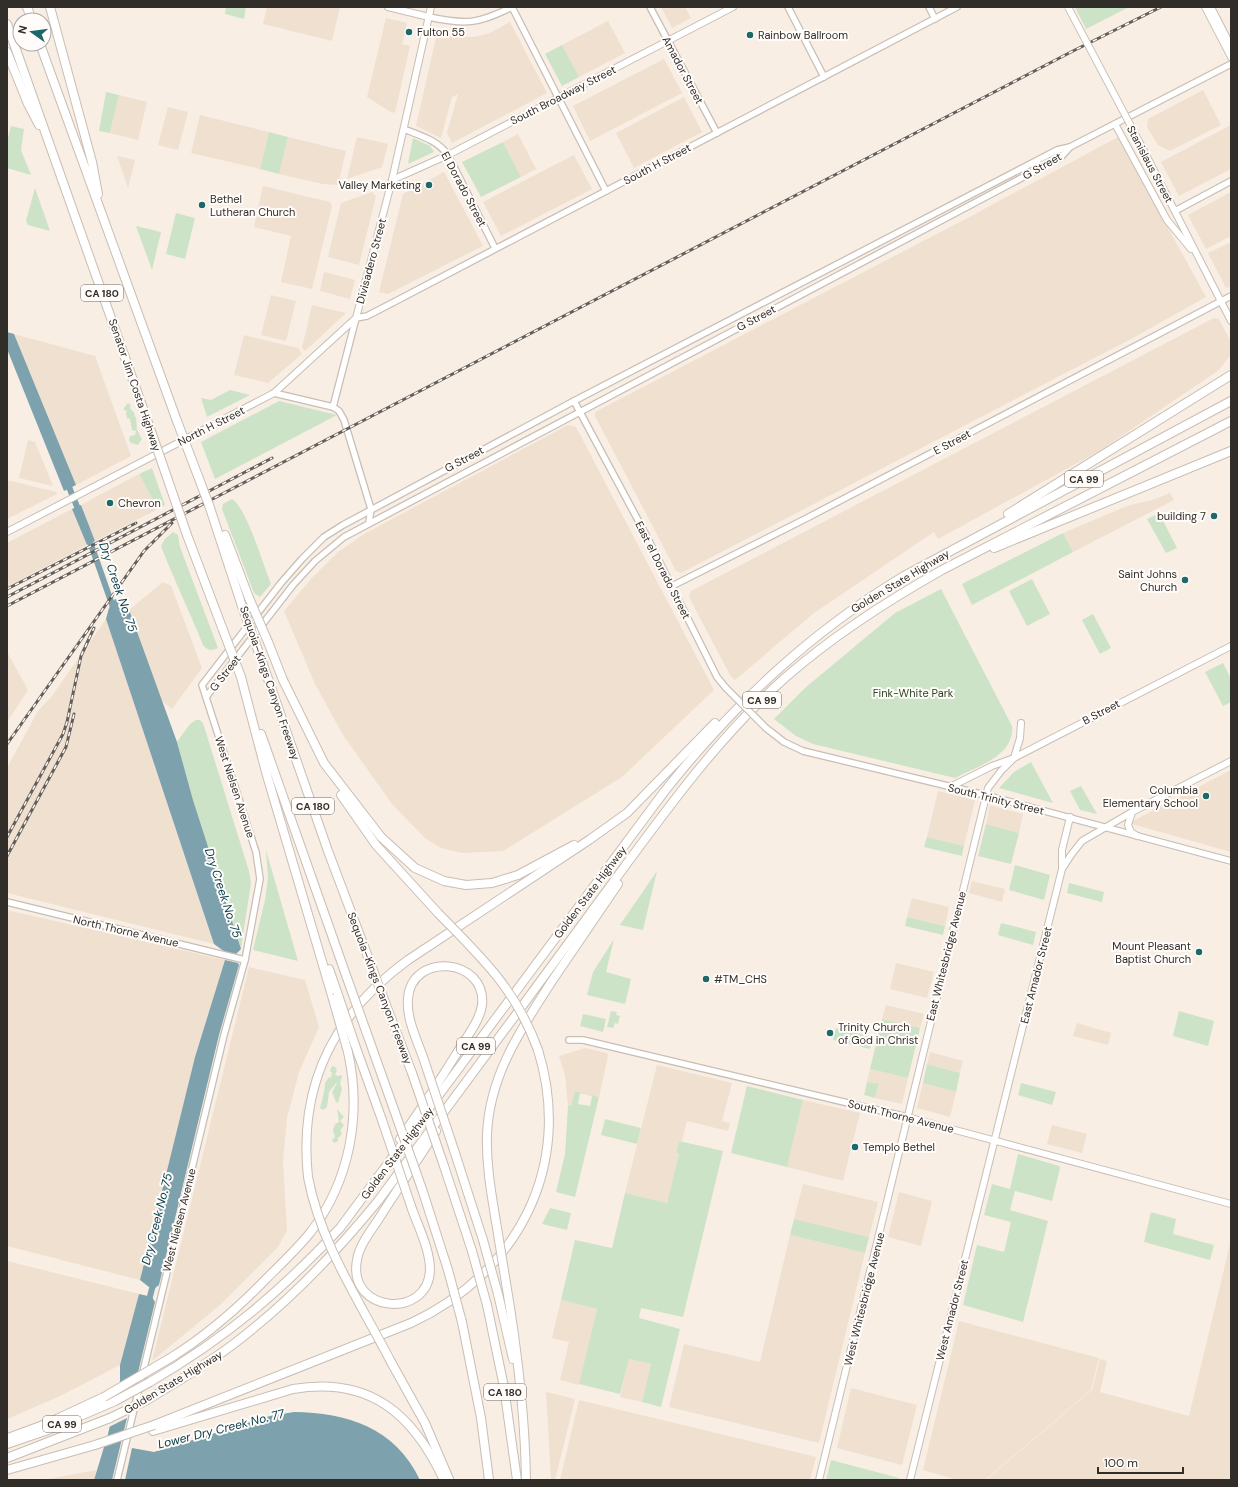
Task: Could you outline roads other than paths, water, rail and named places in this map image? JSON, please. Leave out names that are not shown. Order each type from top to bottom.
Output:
[{"type":"highway","points":[[50,7],[92,162],[103,218]]},
{"type":"highway","name":"Senator Jim Costa Highway","points":[[7,24],[187,535],[241,677]]},
{"type":"highway","points":[[7,52],[28,104],[52,151]]},
{"type":"highway","name":"CA 180","points":[[43,52],[177,421],[209,505],[216,519]]},
{"type":"highway","points":[[938,557],[1072,476],[1231,375]]},
{"type":"highway","name":"Golden State Highway","points":[[7,1444],[48,1430],[115,1401],[150,1382],[200,1352],[253,1312],[282,1287],[340,1228],[673,781],[711,735],[768,676],[814,637],[855,607],[938,557],[1231,401]]},
{"type":"highway","name":"Golden State Highway","points":[[7,1458],[110,1418],[146,1400],[199,1368],[230,1347],[267,1318],[320,1269],[378,1201],[674,802],[723,742],[786,677],[866,615],[942,570],[1231,421]]},
{"type":"highway","points":[[942,570],[1231,451]]},
{"type":"highway","points":[[153,1428],[411,1323],[442,1307],[474,1284],[497,1260],[518,1230],[535,1196],[541,1176],[547,1140],[548,1104],[544,1071],[528,1024],[507,988],[376,845],[353,813],[324,763],[283,680],[216,519]]},
{"type":"highway","name":"Sequoia–Kings Canyon Freeway","points":[[216,519],[242,606],[328,851],[412,1073],[472,1250],[487,1305],[504,1388],[517,1480]]},
{"type":"highway","points":[[449,1480],[428,1429],[329,1244],[316,1210],[308,1177],[307,1130],[313,1091],[324,1058],[333,1041],[358,1004],[380,982],[408,960],[614,823],[647,794],[703,734],[768,676]]},
{"type":"highway","points":[[7,1439],[52,1421],[104,1397],[195,1342],[237,1308],[298,1247],[325,1210],[343,1172],[352,1131],[354,1094],[348,1052],[335,996],[266,772],[241,677]]},
{"type":"highway","name":"CA 180","points":[[241,677],[423,1192],[448,1270],[462,1322],[481,1418],[489,1480]]},
{"type":"highway","points":[[324,763],[368,822],[395,852],[425,874],[444,881],[479,885],[506,880],[529,870],[614,823]]},
{"type":"highway","points":[[526,1480],[523,1415],[515,1338],[488,1173],[487,1134],[492,1101],[501,1068],[510,1048],[674,802]]},
{"type":"highway","points":[[340,1228],[441,1079],[479,1016],[482,1004],[480,990],[474,980],[461,969],[443,965],[430,968],[416,980],[409,992],[409,1014],[424,1060],[454,1150],[483,1240],[498,1294],[523,1415]]},
{"type":"highway","points":[[335,996],[355,1045],[382,1120],[412,1209],[429,1261],[428,1280],[418,1296],[408,1302],[392,1305],[381,1303],[370,1297],[359,1282],[356,1265],[359,1253],[387,1205],[494,1044]]},
{"type":"highway","points":[[7,1470],[125,1435],[293,1389],[316,1386],[341,1387],[373,1398],[395,1411],[423,1440],[444,1480]]},
{"type":"main road","points":[[388,7],[429,17]]},
{"type":"main road","name":"Divisadero Street","points":[[356,318],[392,180],[431,7]]},
{"type":"main road","name":"South Broadway Street","points":[[392,180],[448,155],[733,7]]},
{"type":"main road","name":"Stanislaus Street","points":[[1068,7],[1231,321]]},
{"type":"main road","points":[[1205,7],[1231,57]]},
{"type":"main road","points":[[1211,7],[1231,46]]},
{"type":"main road","points":[[1115,124],[1167,220],[1197,257]]},
{"type":"main road","name":"North H Street","points":[[8,532],[64,501],[274,392],[356,318]]},
{"type":"main road","name":"B Street","points":[[985,795],[994,780],[1014,758],[1231,646]]},
{"type":"main road","points":[[950,787],[992,766],[1014,758],[1020,738],[1021,724]]},
{"type":"main road","name":"East Amador Street","points":[[994,1140],[1062,870],[1071,855],[1082,841],[1104,827],[1231,761]]},
{"type":"main road","name":"East Whitesbridge Avenue","points":[[907,1117],[985,795]]},
{"type":"main road","points":[[1132,812],[1128,825],[1131,832],[1137,836]]},
{"type":"main road","points":[[1062,870],[1062,850],[1070,817]]},
{"type":"main road","name":"South Thorne Avenue","points":[[907,1117],[1231,1204]]},
{"type":"main road","name":"West Whitesbridge Avenue","points":[[819,1480],[907,1117]]},
{"type":"main road","name":"West Amador Street","points":[[910,1480],[994,1140]]},
{"type":"street","points":[[429,17],[458,23],[472,22],[489,18],[512,7],[606,191]]},
{"type":"street","name":"Amador Street","points":[[650,7],[717,133]]},
{"type":"street","points":[[788,7],[824,77]]},
{"type":"street","points":[[928,7],[935,19]]},
{"type":"street","name":"South H Street","points":[[356,318],[367,316],[957,7]]},
{"type":"street","name":"G Street","points":[[206,697],[202,684],[281,583],[324,537],[371,509],[574,400],[1057,150],[1070,147],[1231,64]]},
{"type":"street","name":"El Dorado Street","points":[[404,129],[436,143],[448,155],[495,248]]},
{"type":"street","name":"G Street","points":[[206,697],[289,591],[323,553],[344,537],[369,522],[1061,157],[1070,147]]},
{"type":"street","points":[[1175,211],[1231,181]]},
{"type":"street","name":"E Street","points":[[672,586],[807,518],[1231,296]]},
{"type":"street","name":"Divisadero Street","points":[[333,407],[356,318]]},
{"type":"street","points":[[274,392],[333,407],[339,411],[344,420],[371,509],[378,518]]},
{"type":"street","name":"East el Dorado Street","points":[[574,400],[672,586],[717,677],[766,728]]},
{"type":"street","points":[[369,522],[371,509]]},
{"type":"street","points":[[281,583],[289,591]]},
{"type":"street","name":"West Nielsen Avenue","points":[[117,1480],[243,959],[260,879],[256,852],[206,697]]},
{"type":"street","name":"South Trinity Street","points":[[766,728],[784,742],[803,751],[985,795],[1231,861]]},
{"type":"street","name":"North Thorne Avenue","points":[[7,902],[243,959]]},
{"type":"street","name":"South Thorne Avenue","points":[[569,1040],[583,1040],[907,1117]]},
{"type":"water","points":[[7,332],[14,334],[76,485],[64,491],[7,349]]},
{"type":"water","points":[[81,505],[95,541],[87,545],[72,509]]},
{"type":"water","points":[[115,599],[127,604],[177,742],[193,800],[241,949],[236,954],[225,952],[214,944],[106,619],[109,608]]},
{"type":"water","points":[[225,960],[238,963],[239,965],[219,1035],[159,1285],[155,1288],[149,1287],[140,1280],[195,1057]]},
{"type":"water","points":[[139,1294],[152,1297],[155,1302],[112,1480],[94,1480],[108,1434],[120,1381],[120,1365]]},
{"type":"water","points":[[294,1412],[333,1416],[368,1426],[383,1435],[397,1447],[410,1462],[420,1480],[125,1480],[132,1448],[154,1452],[270,1416]]},
{"type":"waterway","name":"Dry Creek No. 75","points":[[67,482],[80,514]]},
{"type":"waterway","name":"Dry Creek No. 75","points":[[88,536],[114,610]]},
{"type":"waterway","name":"Dry Creek No. 75","points":[[148,1304],[154,1281]]},
{"type":"railway","points":[[7,606],[1071,52],[1161,7]]},
{"type":"railway","points":[[7,597],[272,458]]},
{"type":"railway","points":[[7,589],[136,523]]},
{"type":"railway","points":[[7,744],[144,551],[172,523]]},
{"type":"railway","points":[[7,837],[63,734],[81,656],[94,628]]},
{"type":"railway","points":[[7,856],[66,747],[74,714]]},
{"type":"place","name":"Fulton 55","points":[[409,32]]},
{"type":"place","name":"Rainbow Ballroom","points":[[750,35]]},
{"type":"place","name":"Valley Marketing","points":[[429,185]]},
{"type":"place","name":"Bethel Lutheran Church","points":[[202,205]]},
{"type":"place","name":"Chevron","points":[[110,503]]},
{"type":"place","name":"building 7","points":[[1214,516]]},
{"type":"place","name":"Saint Johns Church","points":[[1185,580]]},
{"type":"place","name":"Columbia Elementary School","points":[[1206,796]]},
{"type":"place","name":"Mount Pleasant Baptist Church","points":[[1199,952]]},
{"type":"place","name":"#TM_CHS","points":[[706,979]]},
{"type":"place","name":"Trinity Church of God in Christ","points":[[830,1033]]},
{"type":"place","name":"Templo Bethel","points":[[855,1147]]},
{"type":"park label","name":"Fink-White Park","points":[[913,693]]},
{"type":"water label","name":"Lower Dry Creek No. 77","points":[[221,1429]]}]
